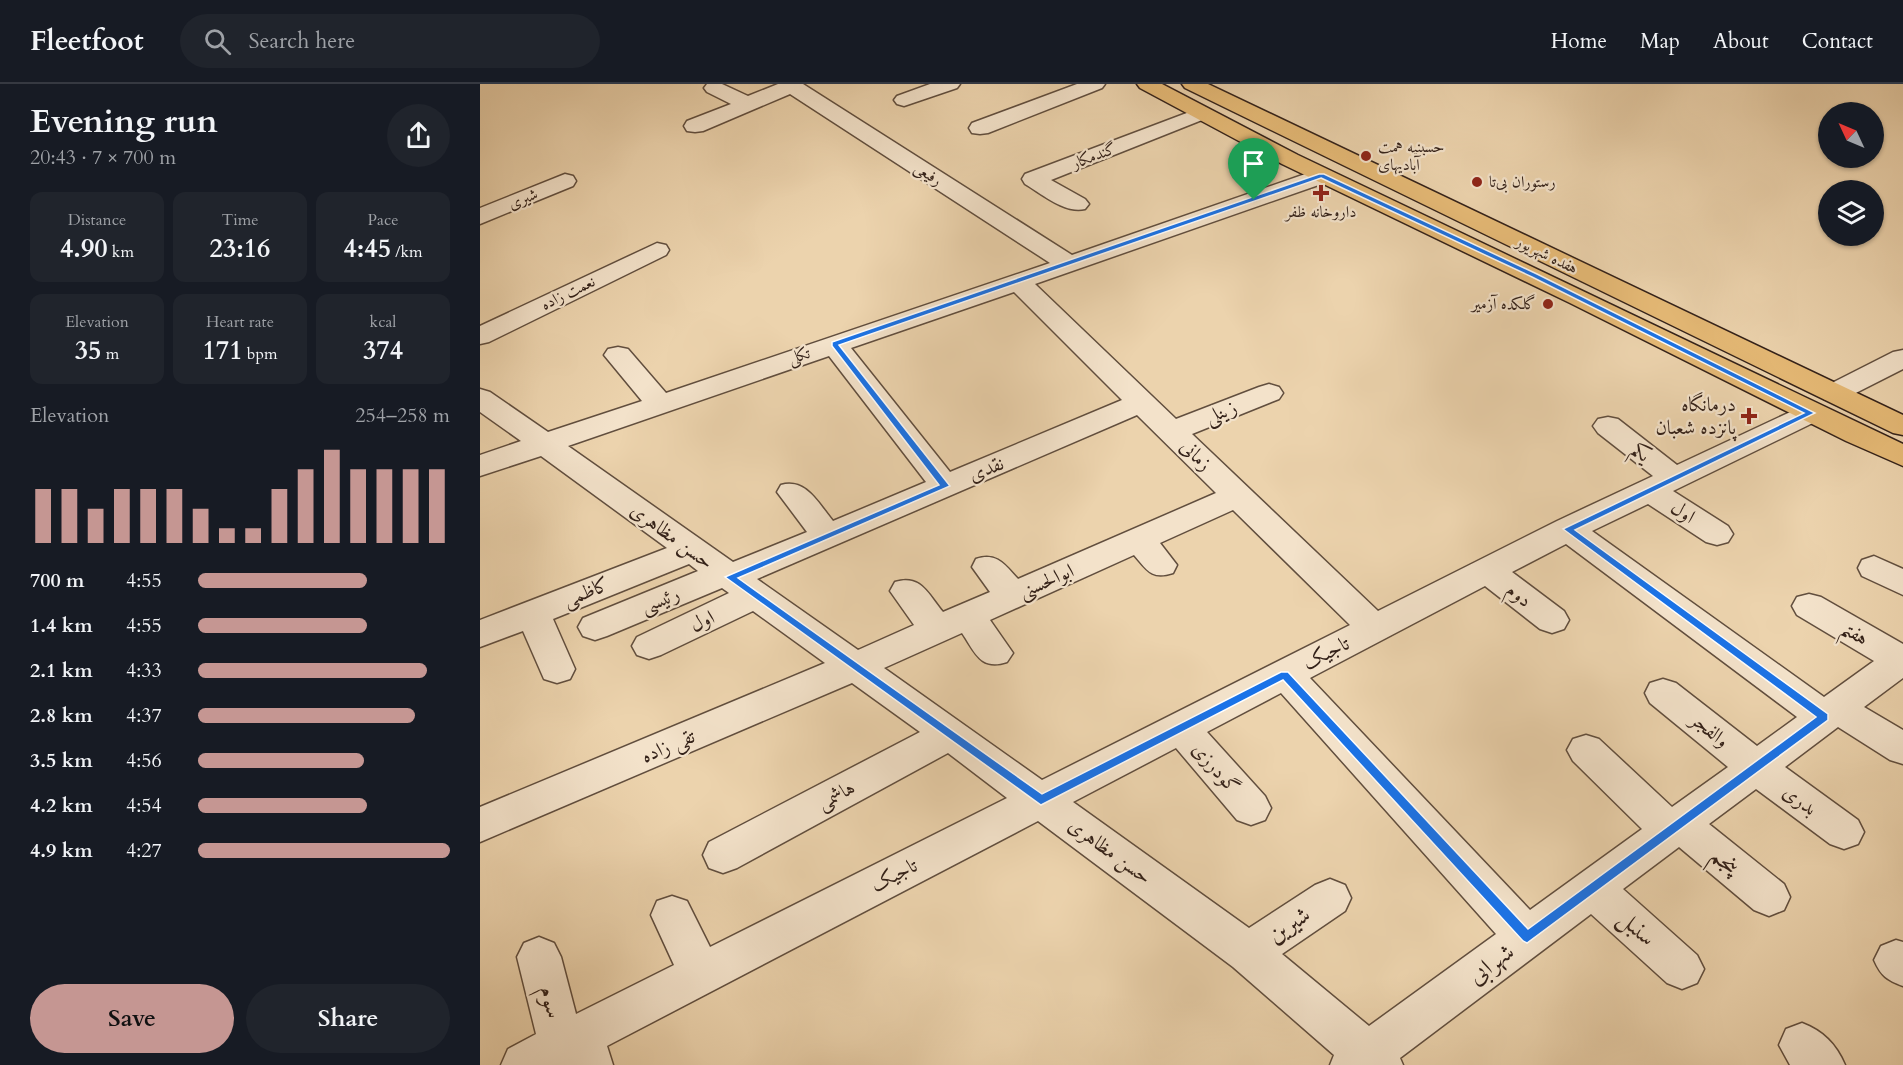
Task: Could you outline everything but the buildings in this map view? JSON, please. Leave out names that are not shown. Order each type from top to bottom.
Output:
[{"type":"main road","name":"هفده شهریور","points":[[1147,84],[1200,114],[1322,176],[1535,276],[1822,403],[1903,426]]},
{"type":"main road","name":"هفده شهریور","points":[[1192,84],[1822,403],[1903,456]]},
{"type":"street","points":[[904,100],[950,84]]},
{"type":"street","points":[[980,128],[1095,84]]},
{"type":"street","points":[[695,126],[759,106],[790,85]]},
{"type":"street","name":"رفیعی","points":[[790,85],[1067,264]]},
{"type":"street","points":[[714,88],[759,106]]},
{"type":"street","name":"گندمکار","points":[[1077,204],[1034,179],[1200,114]]},
{"type":"street","name":"تکلی","points":[[480,466],[1322,176]]},
{"type":"street","name":"شیری","points":[[480,217],[565,181]]},
{"type":"street","name":"نعمت زاده","points":[[480,336],[657,250]]},
{"type":"street","name":"زمانی","points":[[1017,281],[1375,629]]},
{"type":"street","points":[[834,344],[945,486]]},
{"type":"street","points":[[618,356],[660,404]]},
{"type":"street","name":"تاجیک","points":[[524,1065],[578,1049],[701,974],[1568,529],[1822,403],[1903,358]]},
{"type":"street","name":"زینلی","points":[[1172,431],[1269,393]]},
{"type":"street","name":"حسن مظاهری","points":[[480,398],[950,734],[1248,953],[1367,1062]]},
{"type":"street","name":"نقدی","points":[[737,582],[828,536],[1142,402]]},
{"type":"street","name":"یکم","points":[[1608,426],[1662,484]]},
{"type":"street","name":"اول","points":[[1662,484],[1717,534]]},
{"type":"street","points":[[792,492],[828,536]]},
{"type":"street","name":"ابوالحسنی","points":[[855,666],[1013,596],[1093,574],[1139,540],[1238,495]]},
{"type":"street","points":[[1568,529],[1830,712],[1903,749]]},
{"type":"street","points":[[1139,540],[1161,565]]},
{"type":"street","name":"کاظمی","points":[[480,634],[693,550]]},
{"type":"street","points":[[988,567],[1013,596]]},
{"type":"street","points":[[1874,568],[1903,583]]},
{"type":"street","name":"دوم","points":[[1487,571],[1552,620]]},
{"type":"street","name":"اول","points":[[649,646],[737,582]]},
{"type":"street","name":"رئیسی","points":[[595,627],[737,582]]},
{"type":"street","points":[[908,591],[937,630]]},
{"type":"street","name":"هفتم","points":[[1809,606],[1902,660]]},
{"type":"street","points":[[533,613],[557,669]]},
{"type":"street","points":[[968,616],[995,653]]},
{"type":"street","name":"شهرابی","points":[[1367,1062],[1592,888],[1902,660]]},
{"type":"street","name":"تقی زاده","points":[[480,825],[855,666]]},
{"type":"street","points":[[1285,674],[1527,937]]},
{"type":"street","name":"والفجر","points":[[1663,693],[1756,767]]},
{"type":"street","name":"گودرزی","points":[[1181,728],[1251,808]]},
{"type":"street","name":"هاشمی","points":[[723,855],[950,734]]},
{"type":"street","name":"پنجم","points":[[1586,750],[1675,827],[1769,897]]},
{"type":"street","name":"بدری","points":[[1756,767],[1844,832]]},
{"type":"street","name":"سنبل","points":[[1592,888],[1682,969]]},
{"type":"street","name":"شیرین","points":[[1248,953],[1330,898]]},
{"type":"street","points":[[672,915],[701,974]]},
{"type":"street","name":"سوم","points":[[539,957],[578,1049]]},
{"type":"place","name":"حسینیه همت آبادیهای","points":[[1366,156]]},
{"type":"place","name":"رستوران بی‌تا","points":[[1477,182]]},
{"type":"place","name":"داروخانه ظفر","points":[[1321,193]]},
{"type":"place","name":"گلكده آزمير","points":[[1548,304]]},
{"type":"place","name":"درمانگاه پانزده شعبان","points":[[1749,416]]},
{"type":"route","points":[[1322,176],[1535,276],[1811,413],[1568,529],[1824,717],[1527,937],[1285,674],[1041,800],[730,577],[945,486],[834,344],[1254,200],[1322,176]]}]
